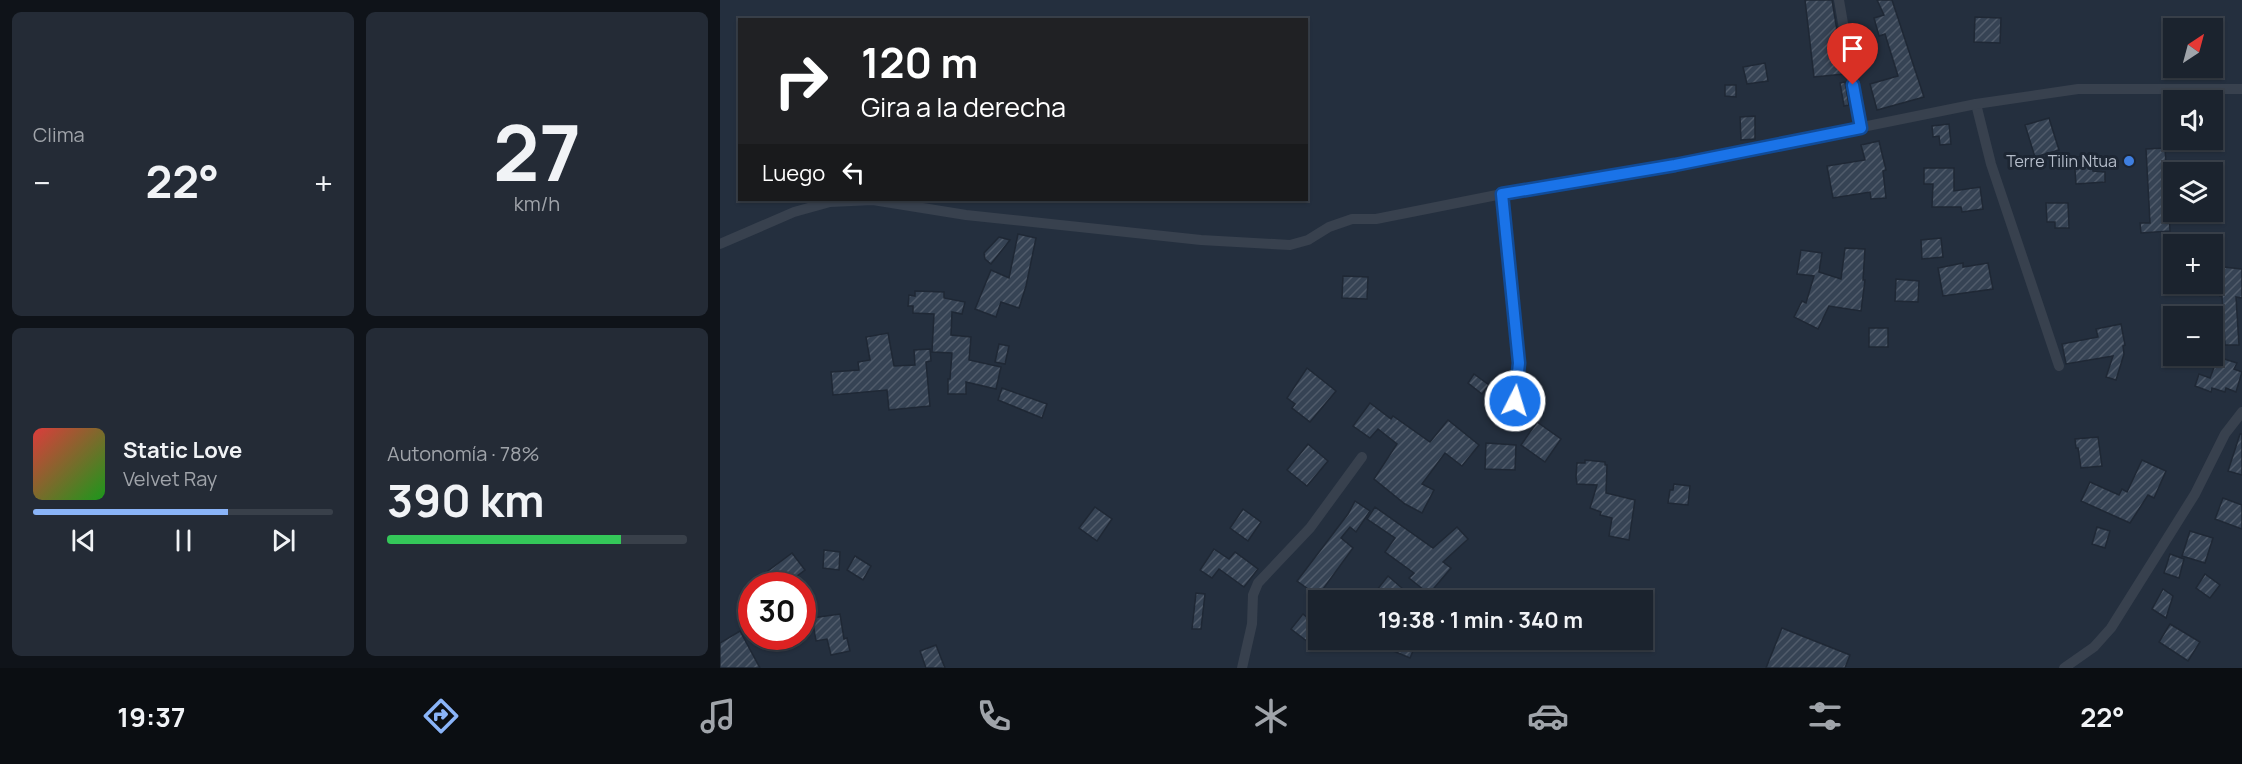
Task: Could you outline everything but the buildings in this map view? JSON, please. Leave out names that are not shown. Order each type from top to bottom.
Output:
[{"type":"street","points":[[1839,0],[1861,128]]},
{"type":"street","points":[[879,201],[966,215],[1201,240],[1290,245],[1308,240],[1329,227],[1352,219],[1376,219],[1502,194],[1675,165],[1976,104],[2078,89],[2242,89]]},
{"type":"street","points":[[1976,104],[1991,164],[2059,366]]},
{"type":"street","points":[[1502,194],[1519,363],[1515,401]]},
{"type":"street","points":[[720,244],[794,212],[830,201]]},
{"type":"street","points":[[2064,668],[2094,646],[2110,628],[2195,494],[2225,435],[2242,412]]},
{"type":"street","points":[[1242,668],[1252,624],[1253,596],[1258,583],[1310,528],[1362,458]]},
{"type":"place","name":"Terre Tilin Ntua","points":[[2129,161]]},
{"type":"route","points":[[1515,401],[1519,363],[1502,194],[1675,165],[1861,128],[1853,85]]}]
